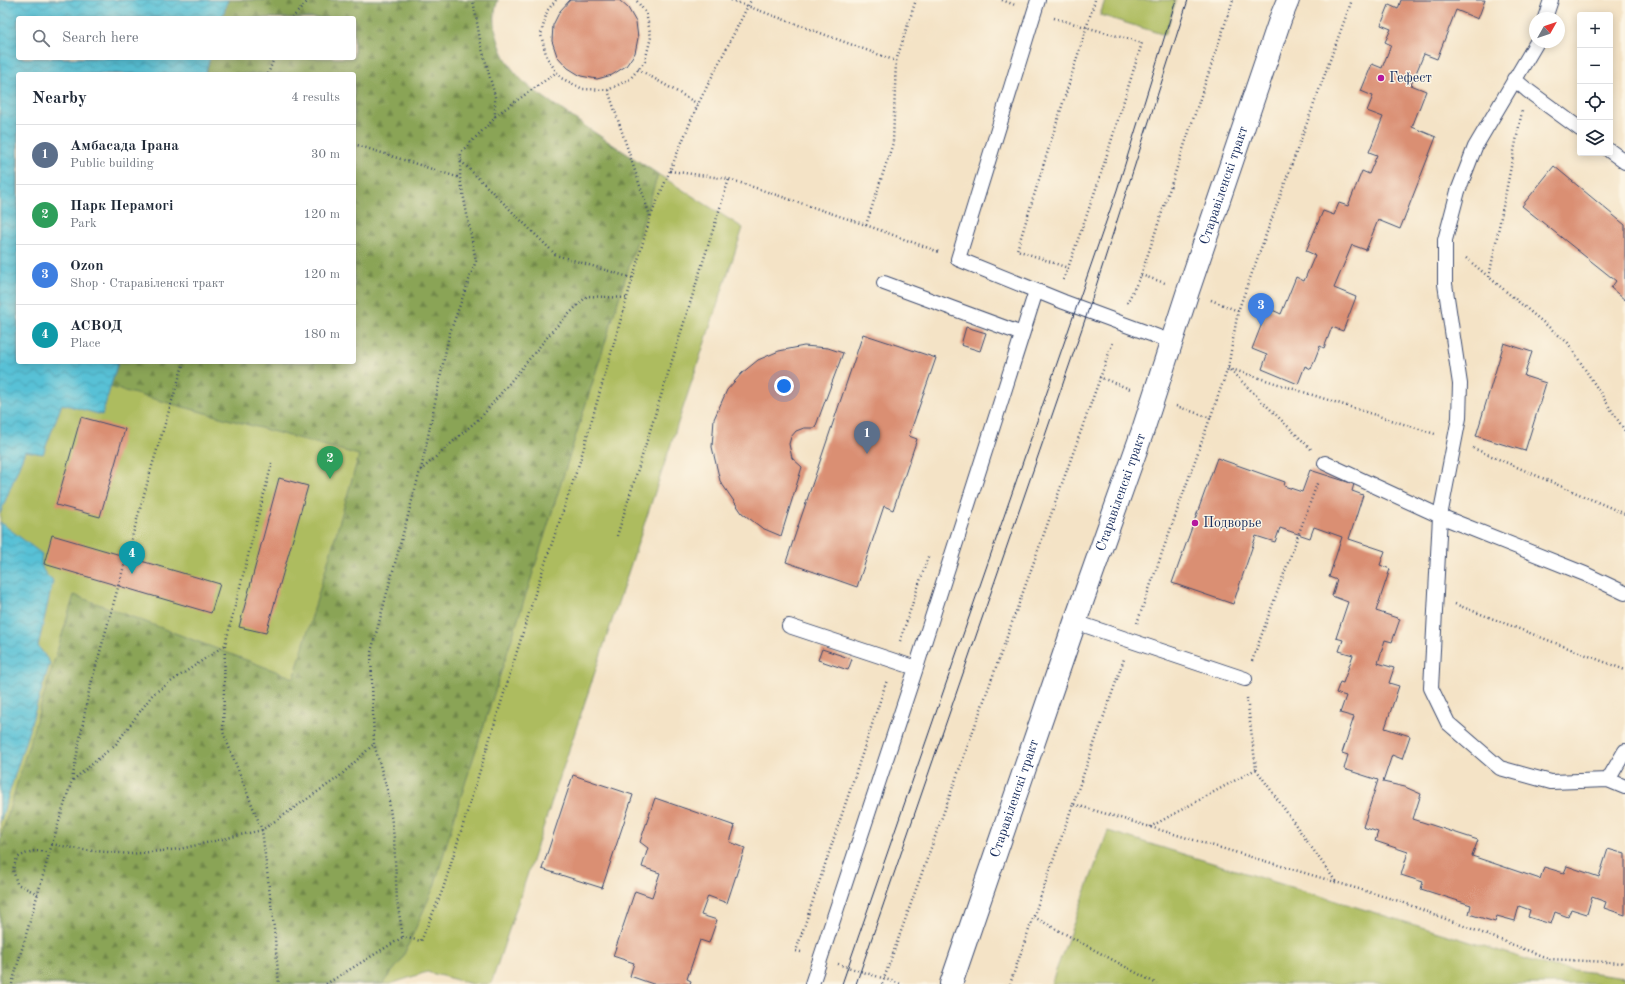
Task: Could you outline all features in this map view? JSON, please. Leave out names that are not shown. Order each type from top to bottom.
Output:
[{"type":"main road","name":"Старавіленскі тракт","points":[[951,984],[1075,622],[1142,433],[1188,291],[1288,0]]},
{"type":"lane","points":[[1547,12],[1551,0]]},
{"type":"lane","points":[[1036,6],[958,259],[1036,291],[1172,342]]},
{"type":"lane","points":[[1533,48],[1475,147],[1458,191],[1444,240],[1445,284],[1460,384],[1460,418],[1440,516],[1431,688],[1448,722],[1500,768],[1551,782],[1608,780],[1625,787]]},
{"type":"lane","points":[[1514,79],[1577,127]]},
{"type":"lane","points":[[1613,153],[1625,162]]},
{"type":"lane","points":[[884,283],[1022,334]]},
{"type":"lane","points":[[812,984],[916,668],[1036,291]]},
{"type":"lane","points":[[1325,463],[1440,516],[1584,574],[1625,593]]},
{"type":"lane","points":[[1075,622],[1245,680]]},
{"type":"lane","points":[[789,626],[916,668]]},
{"type":"lane","points":[[1608,780],[1625,751]]},
{"type":"path","points":[[294,16],[309,0]]},
{"type":"path","points":[[473,0],[481,45],[495,96],[495,116]]},
{"type":"path","points":[[556,0],[547,11],[541,35],[547,58],[561,78],[583,89],[608,90],[630,80],[645,61],[651,37],[646,13],[636,0]]},
{"type":"path","points":[[731,0],[896,61]]},
{"type":"path","points":[[326,984],[403,937],[421,941],[443,889],[538,584],[580,461],[651,216],[698,104],[751,0]]},
{"type":"path","points":[[866,225],[893,143],[896,61],[916,0]]},
{"type":"path","points":[[1002,0],[1036,6],[1086,27],[1142,43],[1099,180],[1068,268],[1055,298]]},
{"type":"path","points":[[1068,268],[1017,250],[1095,0]]},
{"type":"path","points":[[1119,323],[1125,307],[1141,275],[1233,0]]},
{"type":"path","points":[[1010,984],[1130,641],[1228,368],[1238,311],[1352,0]]},
{"type":"path","points":[[269,72],[273,60]]},
{"type":"path","points":[[638,69],[698,104]]},
{"type":"path","points":[[403,937],[397,901],[394,838],[388,793],[374,744],[371,652],[420,470],[449,335],[476,261],[460,178],[461,152],[495,118],[495,116],[557,72]]},
{"type":"path","points":[[608,90],[651,216]]},
{"type":"path","points":[[1489,277],[1527,90]]},
{"type":"path","points":[[356,145],[460,178]]},
{"type":"path","points":[[461,161],[556,255],[632,278]]},
{"type":"path","points":[[670,171],[729,179],[866,225],[958,259]]},
{"type":"path","points":[[617,536],[729,179]]},
{"type":"path","points":[[1444,240],[1568,343],[1625,431]]},
{"type":"path","points":[[420,470],[483,415],[554,329],[587,296],[626,298]]},
{"type":"path","points":[[882,984],[1113,341],[1108,339]]},
{"type":"path","points":[[12,984],[49,853],[72,780],[89,691],[154,459],[183,364]]},
{"type":"path","points":[[1228,368],[1455,440],[1625,514]]},
{"type":"path","points":[[1228,368],[1325,463],[1245,680],[1256,769],[1336,882]]},
{"type":"path","points":[[272,463],[225,645],[223,732],[262,830],[279,984]]},
{"type":"path","points":[[1436,596],[1625,670]]},
{"type":"path","points":[[72,780],[116,744],[154,694],[225,645]]},
{"type":"path","points":[[52,844],[84,850],[131,854],[180,849],[262,830],[340,777],[374,744]]},
{"type":"path","points":[[1150,827],[1256,769]]},
{"type":"path","points":[[1073,804],[1399,901],[1550,958],[1625,963]]},
{"type":"path","points":[[38,894],[17,884],[13,868],[17,858],[29,851],[39,850],[49,853]]},
{"type":"path","points":[[1034,917],[1157,984]]},
{"type":"path","points":[[884,978],[901,984]]},
{"type":"green space","points":[[0,0],[498,0],[494,18],[497,37],[508,64],[518,78],[612,145],[743,228],[491,984],[472,984],[427,972],[390,984],[0,984]]},
{"type":"green space","points":[[228,0],[498,0],[495,18],[497,37],[504,56],[518,76],[535,91],[571,117],[658,174],[456,812],[434,887],[401,961],[382,984],[0,984],[0,840],[74,595],[294,678],[359,455],[110,387],[117,364],[356,364],[356,72],[206,72],[209,60],[356,60],[356,16],[223,16]]},
{"type":"green space","points":[[1105,0],[1176,0],[1165,35],[1100,15]]},
{"type":"green space","points":[[1108,831],[1552,967],[1625,977],[1625,984],[1051,984]]},
{"type":"water","points":[[0,0],[228,0],[223,16],[16,16],[16,60],[209,60],[206,72],[16,72],[16,364],[117,364],[102,415],[62,404],[43,454],[25,451],[0,514]]},
{"type":"water","points":[[0,522],[42,554],[41,562],[43,569],[47,576],[53,581],[38,646],[50,663],[0,822]]},
{"type":"building","points":[[570,0],[619,0],[628,8],[636,22],[638,38],[635,53],[626,66],[612,75],[597,79],[581,76],[568,68],[557,56],[552,41],[553,25],[560,11]]},
{"type":"building","points":[[1401,0],[1485,0],[1478,19],[1456,10],[1437,59],[1424,54],[1411,85],[1426,91],[1412,127],[1436,137],[1400,229],[1378,220],[1366,250],[1352,245],[1334,288],[1356,297],[1343,331],[1332,327],[1324,348],[1320,346],[1311,369],[1305,366],[1298,384],[1262,369],[1267,355],[1252,349],[1268,308],[1281,314],[1296,277],[1304,281],[1315,255],[1306,251],[1323,211],[1334,215],[1339,203],[1348,206],[1362,171],[1369,174],[1377,155],[1369,152],[1383,117],[1367,111],[1373,96],[1361,91],[1372,64],[1382,68],[1391,45],[1385,42],[1391,29],[1381,25],[1389,5],[1398,9]]},
{"type":"building","points":[[1554,166],[1625,225],[1625,300],[1611,288],[1616,281],[1522,206]]},
{"type":"building","points":[[966,327],[986,333],[980,351],[961,345]]},
{"type":"building","points":[[863,334],[936,358],[909,436],[917,439],[893,510],[884,506],[857,587],[786,562]]},
{"type":"building","points":[[1504,343],[1532,352],[1524,376],[1546,383],[1525,451],[1476,436]]},
{"type":"building","points":[[804,346],[828,348],[843,353],[815,428],[804,428],[796,431],[791,437],[789,444],[792,458],[802,467],[781,536],[762,528],[742,513],[720,481],[712,447],[714,419],[727,390],[742,373],[758,360],[779,351]]},
{"type":"building","points":[[81,417],[125,429],[100,517],[56,505]]},
{"type":"building","points":[[1217,458],[1285,482],[1284,486],[1302,492],[1310,470],[1354,484],[1352,491],[1363,495],[1349,539],[1385,551],[1380,565],[1390,569],[1376,611],[1400,619],[1392,642],[1385,640],[1378,663],[1394,668],[1389,683],[1399,686],[1385,728],[1410,736],[1402,759],[1392,755],[1383,782],[1405,787],[1421,794],[1413,819],[1478,840],[1472,856],[1540,879],[1544,867],[1564,873],[1567,866],[1599,877],[1608,849],[1625,854],[1625,915],[1604,908],[1606,902],[1592,897],[1587,914],[1571,909],[1568,917],[1555,912],[1551,924],[1528,917],[1530,910],[1519,906],[1515,921],[1497,916],[1495,922],[1469,914],[1471,905],[1421,889],[1423,882],[1401,875],[1408,852],[1375,841],[1378,832],[1363,827],[1378,780],[1344,769],[1348,755],[1342,753],[1354,717],[1340,713],[1346,696],[1336,693],[1340,682],[1343,683],[1353,655],[1339,651],[1343,640],[1336,638],[1348,602],[1332,596],[1337,580],[1329,577],[1342,537],[1314,527],[1310,538],[1280,528],[1275,542],[1256,536],[1233,604],[1172,583]]},
{"type":"building","points":[[279,478],[308,486],[266,633],[239,627]]},
{"type":"building","points":[[52,535],[220,584],[211,613],[44,564]]},
{"type":"building","points":[[822,649],[852,659],[848,670],[818,660]]},
{"type":"building","points":[[573,775],[633,795],[602,888],[542,869]]},
{"type":"building","points":[[655,798],[735,826],[730,842],[745,848],[727,903],[708,896],[701,915],[717,920],[709,943],[700,940],[687,979],[691,981],[690,984],[653,984],[630,976],[634,963],[613,956],[635,891],[652,897],[660,873],[642,867],[648,848],[640,842]]},
{"type":"tram line","points":[[842,984],[1117,190],[1176,0]]},
{"type":"tram line","points":[[856,984],[1088,311],[1188,0]]},
{"type":"place","name":"Гефест","points":[[1381,78]]},
{"type":"place","name":"Ozon","points":[[1261,326]]},
{"type":"place","name":"Амбасада Ірана","points":[[867,454]]},
{"type":"place","name":"Парк Перамогі","points":[[330,479]]},
{"type":"place","name":"Подворье","points":[[1195,523]]},
{"type":"place","name":"АСВОД","points":[[132,574]]}]
